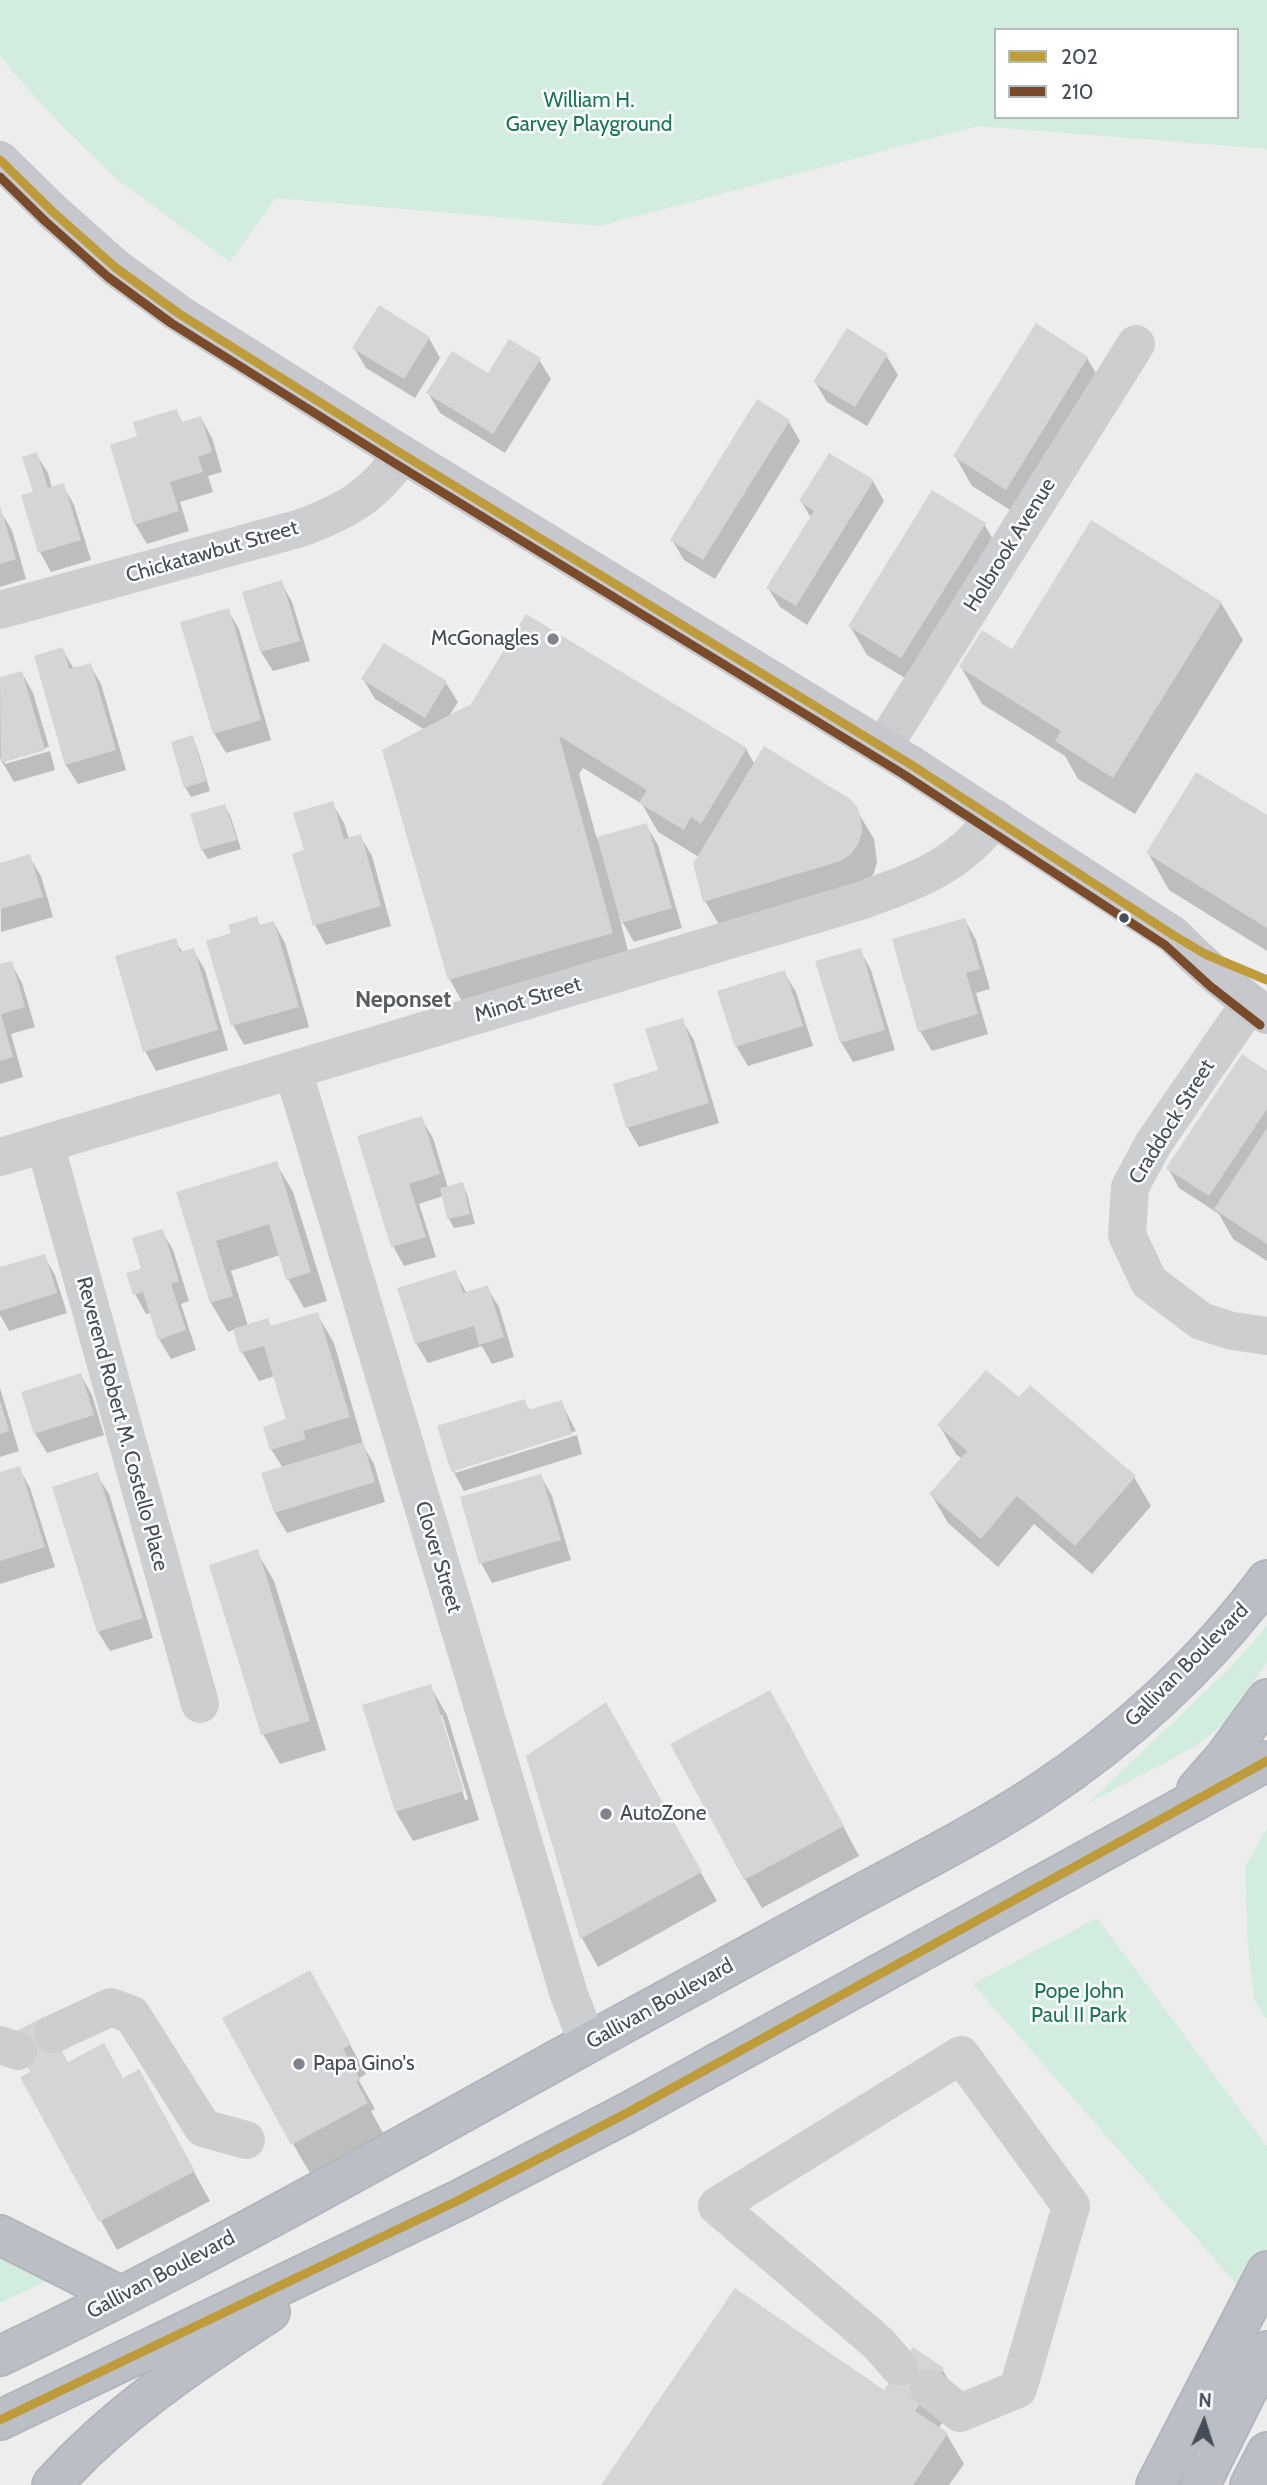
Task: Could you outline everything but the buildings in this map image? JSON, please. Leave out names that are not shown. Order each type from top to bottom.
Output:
[{"type":"highway","name":"Gallivan Boulevard","points":[[0,2356],[121,2297],[913,1866],[1037,1795],[1096,1753],[1162,1696],[1209,1649],[1267,1580]]},
{"type":"highway","points":[[1174,1814],[1225,1757],[1267,1699]]},
{"type":"highway","points":[[0,2420],[407,2224],[627,2113],[1267,1761]]},
{"type":"highway","points":[[52,2485],[93,2441],[157,2390],[209,2352],[407,2224]]},
{"type":"highway","points":[[0,2235],[121,2297]]},
{"type":"highway","points":[[1156,2485],[1243,2322],[1267,2271]]},
{"type":"highway","points":[[1200,2485],[1267,2351]]},
{"type":"highway","points":[[1250,2485],[1267,2452]]},
{"type":"main road","points":[[0,160],[116,268],[189,320],[995,818],[1205,954],[1261,1000]]},
{"type":"street","name":"Holbrook Avenue","points":[[883,747],[1136,344]]},
{"type":"street","name":"Chickatawbut Street","points":[[0,610],[327,519],[350,508],[366,496],[388,475],[402,454]]},
{"type":"street","name":"Minot Street","points":[[0,1157],[860,901],[915,880],[961,855],[995,818]]},
{"type":"street","name":"Craddock Street","points":[[1261,1000],[1153,1144],[1130,1186],[1127,1235],[1149,1282],[1202,1321],[1232,1331],[1267,1336]]},
{"type":"street","name":"Clover Street","points":[[293,1070],[569,1995],[588,2043]]},
{"type":"street","name":"Reverend Robert M. Costello Place","points":[[45,1144],[200,1704]]},
{"type":"street","points":[[52,2034],[111,2007],[132,2015],[203,2128],[246,2140]]},
{"type":"street","points":[[961,2055],[1071,2206],[1018,2389],[960,2413],[914,2378],[878,2343],[717,2206],[961,2055]]},
{"type":"green space","name":"William H. Garvey Playground","points":[[0,0],[1267,0],[1267,149],[978,126],[600,226],[276,198],[230,262],[119,181],[65,129],[0,56]]},
{"type":"green space","points":[[1267,1626],[1267,1662],[1225,1723],[1194,1747],[1087,1804],[1230,1668]]},
{"type":"green space","points":[[1267,1828],[1267,2020],[1254,2000],[1248,1947],[1245,1867]]},
{"type":"green space","name":"Pope John Paul II Park","points":[[1097,1918],[1267,2146],[1267,2319],[973,1984]]},
{"type":"green space","points":[[0,2259],[46,2281],[0,2303]]},
{"type":"transit line","name":"202","points":[[0,160],[116,268],[178,313],[402,454],[910,764],[1173,935],[1205,954],[1267,980]]},
{"type":"transit line","name":"210","points":[[0,177],[108,277],[171,323],[903,774],[1165,945],[1210,986],[1260,1025]]},
{"type":"transit line","name":"202","points":[[0,2420],[459,2200],[627,2113],[1267,1761]]},
{"type":"place","name":"McGonagles","points":[[553,639]]},
{"type":"place","name":"AutoZone","points":[[606,1814]]},
{"type":"place","name":"Papa Gino's","points":[[299,2064]]},
{"type":"district","name":"Neponset","points":[[403,1000]]}]
